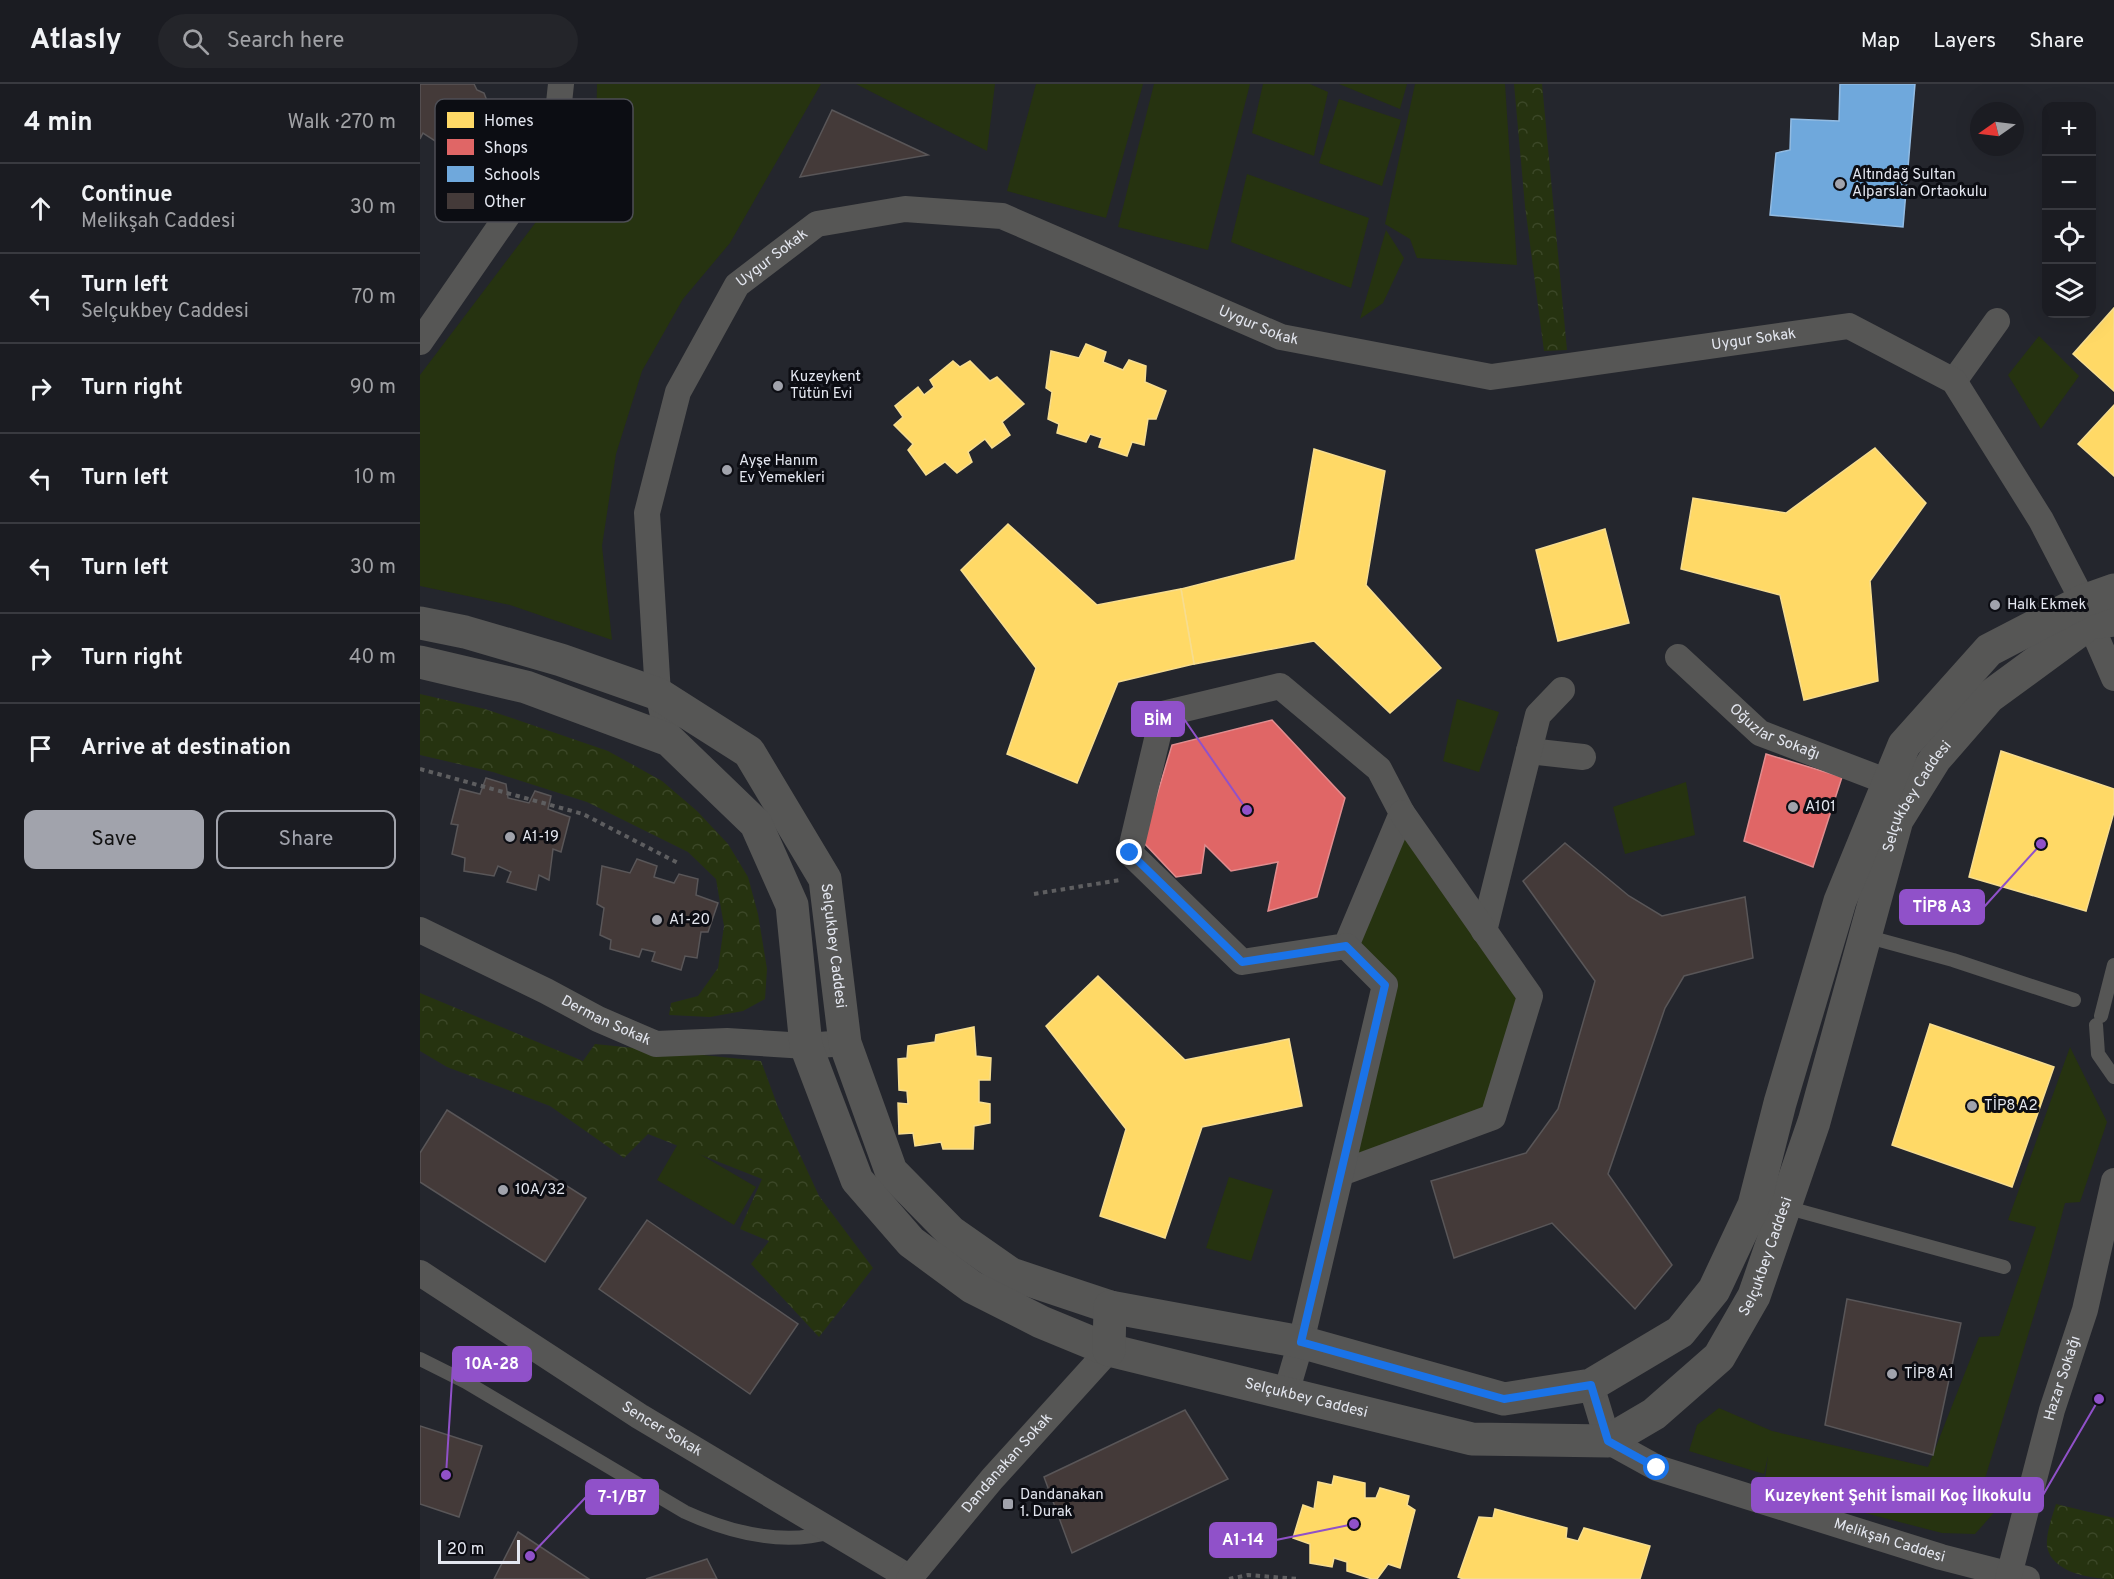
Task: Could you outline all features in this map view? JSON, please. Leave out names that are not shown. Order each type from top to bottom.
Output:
[{"type":"street","points":[[559,99],[561,84]]},
{"type":"street","name":"Uygur Sokak","points":[[669,740],[658,694],[647,513],[678,392],[737,285],[817,224],[905,209],[1002,216],[1281,338],[1491,377],[1849,326],[1954,381]]},
{"type":"street","points":[[420,342],[503,222]]},
{"type":"street","points":[[1997,321],[1954,381],[2041,520],[2096,615],[2114,678]]},
{"type":"street","name":"Selçukbey Caddesi","points":[[420,623],[465,632],[561,660],[658,694],[749,752],[825,879],[845,1043],[891,1171],[951,1232],[1011,1274],[1110,1307],[1301,1342],[1504,1399],[1591,1385],[1680,1332],[1714,1290],[1754,1205],[1780,1103],[1840,901],[1901,787],[1935,759],[1989,697],[2096,615],[2114,590]]},
{"type":"street","name":"Oğuzlar Sokağı","points":[[1678,657],[1760,733],[1901,787]]},
{"type":"street","name":"Selçukbey Caddesi","points":[[420,662],[526,687],[669,740],[756,824],[792,904],[806,1046],[857,1180],[911,1242],[972,1287],[1041,1322],[1109,1350],[1472,1438],[1608,1441],[1654,1414],[1719,1357],[1754,1296],[1814,1122],[1897,820],[1901,787]]},
{"type":"street","points":[[1341,1173],[1494,1117],[1530,996],[1402,813],[1379,769],[1280,686],[1163,714],[1130,853],[1242,962],[1346,946]]},
{"type":"street","points":[[1484,931],[1538,715],[1562,690]]},
{"type":"street","points":[[1529,751],[1583,757]]},
{"type":"street","points":[[1346,946],[1402,813]]},
{"type":"street","name":"Derman Sokak","points":[[420,930],[598,1019],[656,1044],[727,1041],[806,1046],[845,1043]]},
{"type":"street","points":[[1286,1393],[1301,1342],[1385,985],[1346,946]]},
{"type":"street","name":"Hazar Sokağı","points":[[2015,1577],[2052,1410],[2085,1310],[2114,1181]]},
{"type":"street","name":"Sencer Sokak","points":[[420,1274],[639,1416],[909,1578]]},
{"type":"street","points":[[1109,1350],[1110,1307]]},
{"type":"street","name":"Dandanakan Sokak","points":[[909,1578],[992,1479],[1109,1350]]},
{"type":"street","points":[[1591,1385],[1608,1441]]},
{"type":"street","name":"Melikşah Caddesi","points":[[1608,1441],[1664,1470],[1941,1557],[2015,1577]]},
{"type":"lane","points":[[1865,936],[1953,960],[2074,1000]]},
{"type":"lane","points":[[2114,965],[2099,1020],[2098,1054],[2114,1077]]},
{"type":"lane","points":[[1785,1207],[2004,1267]]},
{"type":"lane","points":[[420,1359],[466,1382],[685,1512],[707,1522],[754,1534],[786,1537],[817,1536],[833,1532]]},
{"type":"path","points":[[420,770],[584,814],[678,863]]},
{"type":"path","points":[[1034,894],[1152,874]]},
{"type":"path","points":[[1229,1579],[1248,1575],[1298,1579]]},
{"type":"green space","points":[[597,84],[821,84],[730,243],[683,299],[642,371],[616,454],[602,546],[612,640],[510,605],[420,586],[420,375],[536,222],[633,222],[633,99],[597,99]]},
{"type":"green space","points":[[856,84],[995,84],[987,151]]},
{"type":"green space","points":[[1036,84],[1143,84],[1106,218],[1007,191]]},
{"type":"green space","points":[[1154,84],[1250,84],[1208,250],[1118,227]]},
{"type":"green space","points":[[1263,84],[1310,84],[1328,92],[1314,156],[1252,133]]},
{"type":"green space","points":[[1339,84],[1407,84],[1400,109]]},
{"type":"green space","points":[[1415,84],[1505,84],[1517,265],[1417,258],[1410,239],[1385,224]]},
{"type":"green space","points":[[1514,84],[1542,84],[1567,350],[1544,351],[1525,206]]},
{"type":"green space","points":[[1339,99],[1401,120],[1382,186],[1319,163]]},
{"type":"green space","points":[[1247,174],[1369,218],[1351,288],[1231,242]]},
{"type":"green space","points":[[1386,230],[1404,258],[1383,303],[1360,319]]},
{"type":"green space","points":[[2039,336],[2079,376],[2041,429],[2008,375]]},
{"type":"green space","points":[[420,694],[485,709],[608,751],[662,781],[697,811],[728,844],[748,877],[758,914],[767,969],[765,999],[743,1011],[710,1017],[669,1015],[671,1003],[698,996],[718,968],[724,926],[716,879],[688,852],[587,802],[493,772],[420,755]]},
{"type":"green space","points":[[1457,699],[1499,712],[1479,772],[1443,761]]},
{"type":"green space","points":[[1686,782],[1695,835],[1625,854],[1613,807]]},
{"type":"green space","points":[[1402,813],[1530,996],[1493,1117],[1341,1173],[1385,985],[1346,946]]},
{"type":"green space","points":[[420,993],[583,1061],[595,1044],[761,1061],[778,1107],[819,1196],[873,1268],[819,1337],[751,1264],[769,1241],[740,1229],[762,1179],[648,1134],[624,1158],[550,1106],[447,1067],[420,1051]]},
{"type":"green space","points":[[2070,1047],[2107,1122],[2080,1202],[2065,1203],[2046,1275],[1984,1482],[2003,1492],[2000,1506],[1975,1534],[1942,1533],[1764,1487],[1768,1456],[1764,1474],[1689,1451],[1697,1425],[1719,1408],[1772,1431],[1928,1467],[1979,1337],[1999,1336],[2036,1227],[2008,1220]]},
{"type":"green space","points":[[679,1142],[756,1187],[734,1225],[657,1180]]},
{"type":"green space","points":[[1229,1177],[1273,1190],[1251,1261],[1206,1248]]},
{"type":"green space","points":[[2056,1504],[2114,1518],[2114,1579],[2084,1576],[2056,1563],[2047,1546],[2047,1536]]},
{"type":"building: Homes","points":[[2114,308],[2114,391],[2073,354]]},
{"type":"building: Homes","points":[[1086,344],[1106,352],[1103,362],[1123,370],[1129,360],[1146,366],[1145,382],[1166,391],[1156,419],[1148,419],[1144,445],[1132,442],[1127,456],[1099,447],[1102,438],[1090,434],[1086,442],[1057,433],[1059,424],[1048,419],[1052,392],[1046,388],[1051,351],[1079,358]]},
{"type":"building: Homes","points":[[953,361],[960,367],[970,361],[990,381],[997,377],[1024,404],[1002,422],[1010,435],[992,448],[985,439],[968,452],[972,462],[957,473],[945,462],[926,475],[908,450],[913,444],[894,425],[903,417],[895,406],[918,387],[924,395],[934,387],[930,380]]},
{"type":"building: Homes","points":[[2114,405],[2114,476],[2078,444]]},
{"type":"building: Homes","points":[[1875,448],[1926,503],[1870,581],[1878,681],[1804,700],[1780,595],[1681,569],[1693,498],[1786,513]]},
{"type":"building: Homes","points":[[1314,449],[1385,471],[1366,585],[1441,668],[1390,713],[1314,641],[1194,664],[1181,589],[1295,560]]},
{"type":"building: Homes","points":[[1008,524],[1097,605],[1181,589],[1194,664],[1118,682],[1077,783],[1007,754],[1036,668],[961,570]]},
{"type":"building: Homes","points":[[1605,529],[1629,623],[1558,641],[1536,550]]},
{"type":"building: Homes","points":[[2001,751],[2114,789],[2114,812],[2086,911],[1969,877]]},
{"type":"building: Homes","points":[[1098,976],[1185,1060],[1289,1039],[1302,1106],[1202,1127],[1165,1238],[1100,1216],[1126,1129],[1046,1026]]},
{"type":"building: Homes","name":"TİP8 A2","points":[[1930,1024],[2054,1067],[2012,1187],[1892,1145]]},
{"type":"building: Homes","points":[[974,1027],[976,1056],[991,1058],[990,1080],[979,1080],[979,1102],[990,1104],[990,1123],[974,1126],[973,1149],[943,1149],[941,1142],[915,1146],[913,1133],[899,1134],[898,1103],[908,1104],[907,1091],[899,1090],[898,1059],[907,1058],[908,1046],[935,1042],[936,1035]]},
{"type":"building: Homes","points":[[1334,1476],[1365,1483],[1365,1498],[1376,1498],[1380,1488],[1409,1496],[1407,1505],[1415,1510],[1400,1568],[1388,1564],[1377,1579],[1372,1579],[1347,1571],[1347,1562],[1334,1558],[1332,1567],[1310,1563],[1310,1544],[1293,1538],[1303,1505],[1314,1509],[1318,1482],[1332,1485]]},
{"type":"building: Homes","points":[[1495,1509],[1567,1528],[1566,1538],[1578,1541],[1584,1528],[1650,1546],[1640,1579],[1463,1579],[1458,1577],[1479,1517],[1493,1518]]},
{"type":"building: Shops","points":[[1272,720],[1345,798],[1317,897],[1268,911],[1278,862],[1231,871],[1205,845],[1201,873],[1176,877],[1143,842],[1172,745]]},
{"type":"building: Shops","points":[[1766,754],[1842,777],[1813,867],[1744,841]]},
{"type":"building: Schools","name":"Altındağ Sultan Alparslan Ortaokulu","points":[[1840,84],[1915,84],[1903,227],[1770,215],[1776,153],[1790,150],[1791,119],[1839,121]]},
{"type":"building: Other","points":[[420,84],[474,84],[477,90],[484,93],[486,99],[435,99],[435,141],[423,133],[420,139]]},
{"type":"building: Other","points":[[832,110],[928,155],[800,177]]},
{"type":"building: Other","name":"A1-19","points":[[486,778],[506,784],[508,798],[529,803],[535,791],[551,796],[548,809],[570,817],[561,852],[553,849],[549,880],[539,875],[536,890],[507,882],[511,872],[498,866],[494,876],[464,871],[465,858],[452,854],[458,825],[451,824],[460,789],[480,794]]},
{"type":"building: Other","points":[[1565,843],[1629,896],[1662,916],[1745,897],[1753,958],[1684,976],[1665,1008],[1608,1174],[1672,1265],[1635,1309],[1552,1223],[1454,1258],[1431,1181],[1526,1153],[1558,1109],[1595,981],[1523,881]]},
{"type":"building: Other","name":"A1-20","points":[[637,859],[657,866],[654,877],[674,883],[679,874],[698,879],[696,895],[718,903],[708,932],[701,932],[697,958],[685,956],[681,970],[652,961],[655,952],[642,949],[639,957],[610,949],[611,940],[600,935],[604,908],[597,904],[602,866],[630,873]]},
{"type":"building: Other","name":"10A/32","points":[[447,1110],[586,1198],[545,1262],[420,1182],[420,1153]]},
{"type":"building: Other","points":[[647,1220],[798,1324],[750,1394],[599,1289]]},
{"type":"building: Other","name":"TİP8 A1","points":[[1847,1299],[1961,1323],[1933,1455],[1825,1425]]},
{"type":"building: Other","points":[[1185,1410],[1228,1479],[1072,1553],[1044,1477]]},
{"type":"building: Other","points":[[420,1426],[482,1446],[459,1517],[420,1504]]},
{"type":"building: Other","points":[[518,1532],[589,1579],[494,1579]]},
{"type":"building: Other","points":[[707,1559],[717,1579],[646,1579]]},
{"type":"place","name":"Altındağ Sultan Alparslan Ortaokulu","points":[[1840,184]]},
{"type":"place","name":"Kuzeykent Tütün Evi","points":[[778,386]]},
{"type":"place","name":"Ayşe Hanım Ev Yemekleri","points":[[727,470]]},
{"type":"place","name":"Halk Ekmek","points":[[1995,605]]},
{"type":"place","name":"A101","points":[[1793,807]]},
{"type":"place","name":"BİM","points":[[1247,810]]},
{"type":"place","name":"A1-19","points":[[510,837]]},
{"type":"place","name":"TİP8 A3","points":[[2041,844]]},
{"type":"place","name":"A1-20","points":[[657,920]]},
{"type":"place","name":"TİP8 A2","points":[[1972,1106]]},
{"type":"place","name":"10A/32","points":[[503,1190]]},
{"type":"place","name":"TİP8 A1","points":[[1892,1374]]},
{"type":"place","name":"Kuzeykent Şehit İsmail Koç İlkokulu","points":[[2099,1399]]},
{"type":"place","name":"10A-28","points":[[446,1475]]},
{"type":"place","name":"Dandanakan 1. Durak","points":[[1008,1504]]},
{"type":"place","name":"A1-14","points":[[1354,1524]]},
{"type":"place","name":"7-1/B7","points":[[530,1556]]},
{"type":"route","points":[[1130,853],[1242,962],[1346,946],[1385,985],[1301,1342],[1504,1399],[1591,1385],[1608,1441],[1657,1468]]}]
